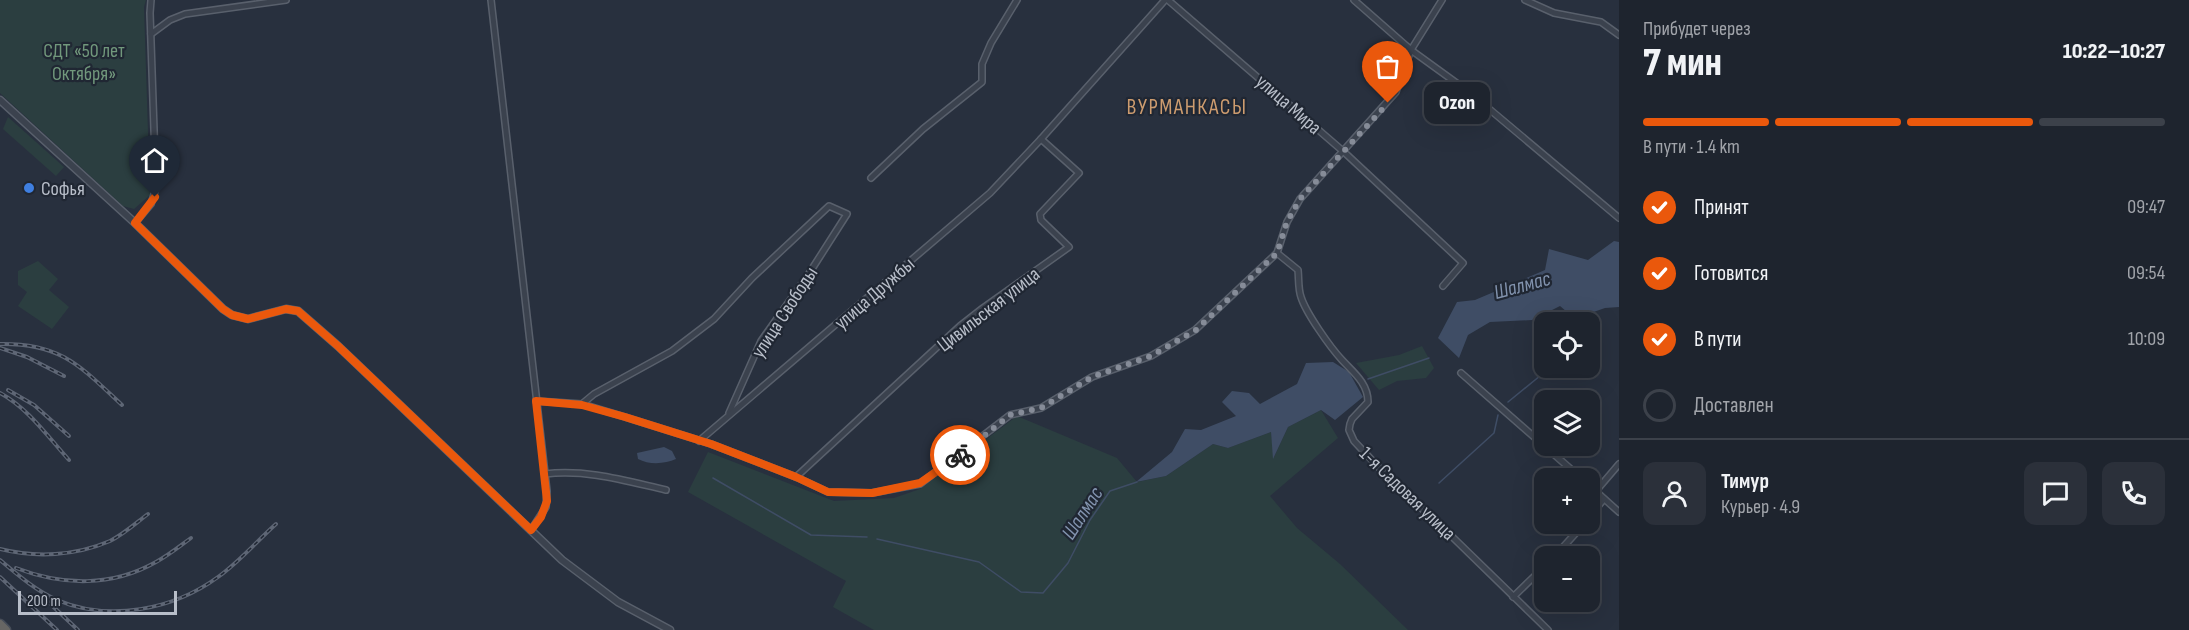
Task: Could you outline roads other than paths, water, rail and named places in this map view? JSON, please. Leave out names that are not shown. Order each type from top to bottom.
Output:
[{"type":"highway","points":[[0,624],[6,630]]},
{"type":"street","points":[[135,223],[151,204],[156,188],[150,34],[151,0]]},
{"type":"street","points":[[150,34],[170,20],[185,14],[286,0]]},
{"type":"street","points":[[491,0],[545,474],[546,507],[531,530]]},
{"type":"street","points":[[871,178],[923,129],[982,82],[982,64],[1017,0]]},
{"type":"street","name":"улица Дружбы","points":[[699,441],[990,193],[1166,0]]},
{"type":"street","name":"улица Мира","points":[[1166,0],[1344,152],[1463,263],[1443,286]]},
{"type":"street","points":[[1354,0],[1411,50],[1468,92],[1619,218]]},
{"type":"street","points":[[536,401],[582,405],[699,441],[796,477],[828,492],[872,493],[920,483],[1010,415],[1041,408],[1092,377],[1151,356],[1196,330],[1277,253],[1294,208],[1396,92],[1411,50],[1442,0]]},
{"type":"street","points":[[1525,0],[1554,13],[1601,22],[1619,35]]},
{"type":"street","points":[[0,100],[135,223],[223,309],[232,315],[248,319],[286,309],[298,311],[338,346],[562,560],[618,602],[670,630]]},
{"type":"street","name":"Цивильская улица","points":[[796,477],[960,326],[1069,247],[1041,220],[1040,214],[1079,173],[1041,139]]},
{"type":"street","name":"улица Свободы","points":[[582,405],[594,394],[672,351],[714,319],[752,278],[830,206],[847,214],[810,272],[761,341],[729,414]]},
{"type":"street","name":"1-я Садовая улица","points":[[1277,253],[1298,270],[1299,286],[1305,307],[1333,348],[1361,380],[1367,394],[1368,402],[1350,424],[1349,430],[1354,441],[1398,488],[1451,534],[1548,630]]},
{"type":"street","points":[[1461,373],[1570,468]]},
{"type":"street","points":[[1600,486],[1619,464]]},
{"type":"street","points":[[545,474],[572,472],[592,474],[666,490]]},
{"type":"street","points":[[1600,495],[1619,512]]},
{"type":"street","points":[[1600,504],[1604,499]]},
{"type":"street","points":[[1564,546],[1575,534]]},
{"type":"street","points":[[1513,597],[1534,577]]},
{"type":"water","points":[[1614,241],[1619,242],[1619,307],[1594,312],[1567,312],[1560,306],[1548,312],[1534,312],[1532,320],[1490,322],[1468,335],[1459,358],[1438,338],[1457,302],[1475,300],[1545,270],[1549,249],[1588,260]]},
{"type":"water","points":[[1333,362],[1349,372],[1363,397],[1335,420],[1321,410],[1288,427],[1273,459],[1271,432],[1228,448],[1213,444],[1166,476],[1136,482],[1172,452],[1185,429],[1201,430],[1236,416],[1222,402],[1232,391],[1249,393],[1260,404],[1297,384],[1306,363]]},
{"type":"water","points":[[664,447],[672,451],[676,459],[657,463],[638,459],[637,453]]},
{"type":"waterway","name":"Шалмас","points":[[1368,379],[1429,358]]},
{"type":"waterway","points":[[1508,402],[1537,378]]},
{"type":"waterway","points":[[1439,483],[1494,433],[1498,415]]},
{"type":"waterway","name":"Шалмас","points":[[713,478],[811,535],[867,537]]},
{"type":"waterway","name":"Шалмас","points":[[877,539],[979,562],[1021,592],[1043,593],[1068,563],[1090,520],[1110,491],[1137,482]]},
{"type":"railway","points":[[0,344],[21,345],[54,353],[81,368],[122,405]]},
{"type":"railway","points":[[0,348],[27,357],[64,376]]},
{"type":"railway","points":[[8,390],[34,405],[69,436]]},
{"type":"railway","points":[[0,393],[29,415],[69,460]]},
{"type":"railway","points":[[0,549],[27,554],[55,554],[83,550],[110,541],[148,514]]},
{"type":"railway","points":[[0,560],[34,587],[57,600],[77,607],[98,610],[140,609],[181,598],[218,577],[276,524]]},
{"type":"railway","points":[[16,568],[69,581],[105,580],[122,576],[156,562],[191,538]]},
{"type":"railway","points":[[0,577],[57,630]]},
{"type":"railway","points":[[43,597],[78,630]]},
{"type":"place","name":"Ozon","points":[[1388,103]]},
{"type":"place","name":"Софья","points":[[29,188]]},
{"type":"district","name":"ВУРМАНКАСЫ","points":[[1187,106]]},
{"type":"park label","name":"СДТ «50 лет Октября»","points":[[84,62]]}]
